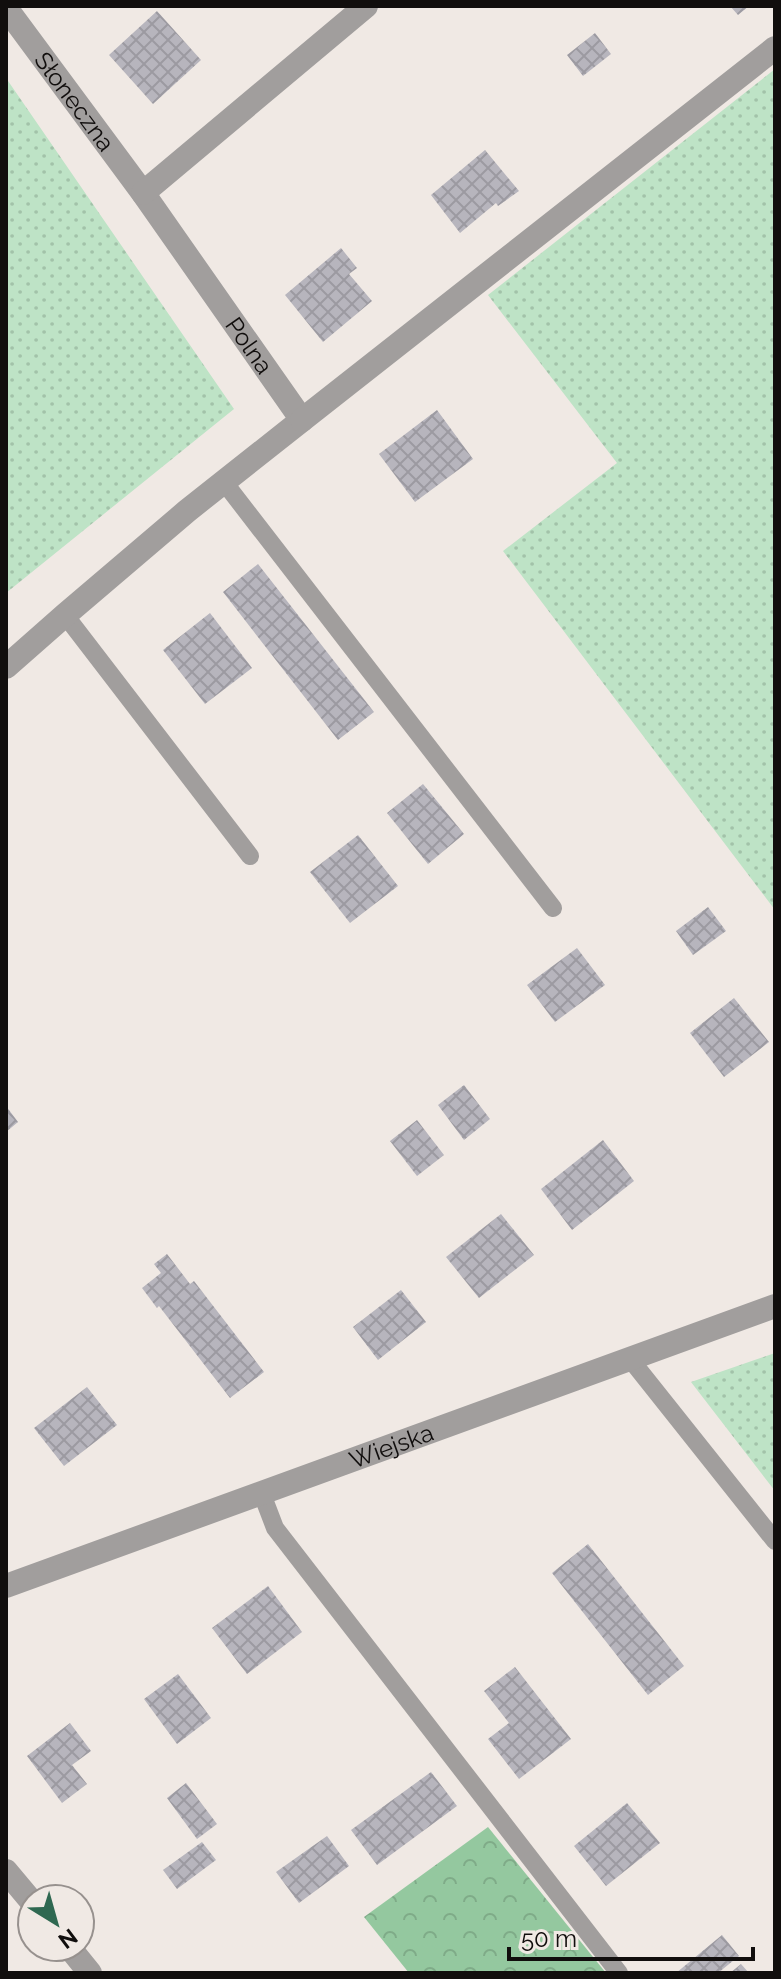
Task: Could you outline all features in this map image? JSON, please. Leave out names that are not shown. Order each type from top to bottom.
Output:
[{"type":"street","points":[[143,193],[366,6]]},
{"type":"street","name":"Słoneczna","points":[[6,8],[143,193]]},
{"type":"street","points":[[6,667],[224,482],[775,48]]},
{"type":"street","name":"Polna","points":[[143,193],[302,420]]},
{"type":"street","name":"Wiejska","points":[[6,1586],[775,1306]]},
{"type":"lane","points":[[224,482],[553,908]]},
{"type":"lane","points":[[65,615],[250,856]]},
{"type":"lane","points":[[631,1360],[775,1541]]},
{"type":"lane","points":[[262,1494],[275,1528],[619,1973]]},
{"type":"green space","points":[[775,69],[775,910],[503,551],[617,463],[488,295]]},
{"type":"green space","points":[[6,78],[234,409],[6,593]]},
{"type":"green space","points":[[775,1353],[775,1491],[691,1382]]},
{"type":"green space","points":[[488,1827],[606,1973],[409,1973],[364,1917]]},
{"type":"building","points":[[730,6],[749,6],[738,15]]},
{"type":"building","points":[[157,11],[201,60],[153,104],[109,55]]},
{"type":"building","points":[[595,33],[611,54],[583,76],[567,55]]},
{"type":"building","points":[[485,150],[519,191],[498,206],[496,203],[460,233],[431,195]]},
{"type":"building","points":[[341,248],[357,268],[349,274],[372,301],[323,342],[285,295]]},
{"type":"building","points":[[437,410],[473,459],[415,502],[379,454]]},
{"type":"building","points":[[258,564],[374,712],[338,740],[223,592]]},
{"type":"building","points":[[210,613],[252,668],[205,704],[163,650]]},
{"type":"building","points":[[423,784],[464,834],[428,864],[387,813]]},
{"type":"building","points":[[358,835],[398,886],[350,923],[310,872]]},
{"type":"building","points":[[708,907],[726,931],[693,955],[676,931]]},
{"type":"building","points":[[577,948],[605,985],[555,1022],[527,985]]},
{"type":"building","points":[[734,998],[769,1042],[724,1077],[690,1033]]},
{"type":"building","points":[[464,1085],[490,1119],[464,1140],[438,1105]]},
{"type":"building","points":[[6,1106],[18,1122],[6,1132]]},
{"type":"building","points":[[417,1120],[444,1155],[417,1176],[390,1141]]},
{"type":"building","points":[[603,1140],[634,1181],[572,1230],[541,1189]]},
{"type":"building","points":[[501,1214],[534,1255],[479,1298],[446,1257]]},
{"type":"building","points":[[167,1254],[190,1284],[194,1281],[264,1372],[230,1398],[142,1288],[161,1273],[154,1264]]},
{"type":"building","points":[[401,1290],[426,1322],[378,1360],[353,1327]]},
{"type":"building","points":[[87,1387],[117,1425],[64,1466],[34,1428]]},
{"type":"building","points":[[588,1544],[684,1666],[648,1695],[552,1573]]},
{"type":"building","points":[[268,1586],[302,1632],[247,1674],[212,1628]]},
{"type":"building","points":[[515,1667],[571,1739],[519,1779],[488,1739],[509,1723],[484,1691]]},
{"type":"building","points":[[178,1674],[211,1718],[177,1744],[144,1699]]},
{"type":"building","points":[[70,1723],[91,1751],[72,1765],[87,1784],[62,1803],[27,1756]]},
{"type":"building","points":[[431,1772],[457,1806],[377,1865],[351,1830]]},
{"type":"building","points":[[186,1783],[217,1824],[197,1839],[167,1798]]},
{"type":"building","points":[[627,1803],[660,1843],[606,1886],[574,1846]]},
{"type":"building","points":[[327,1836],[349,1866],[299,1903],[276,1872]]},
{"type":"building","points":[[202,1842],[216,1860],[177,1889],[163,1870]]},
{"type":"building","points":[[722,1935],[739,1956],[718,1973],[676,1973]]},
{"type":"building","points":[[741,1964],[749,1973],[730,1973]]}]
